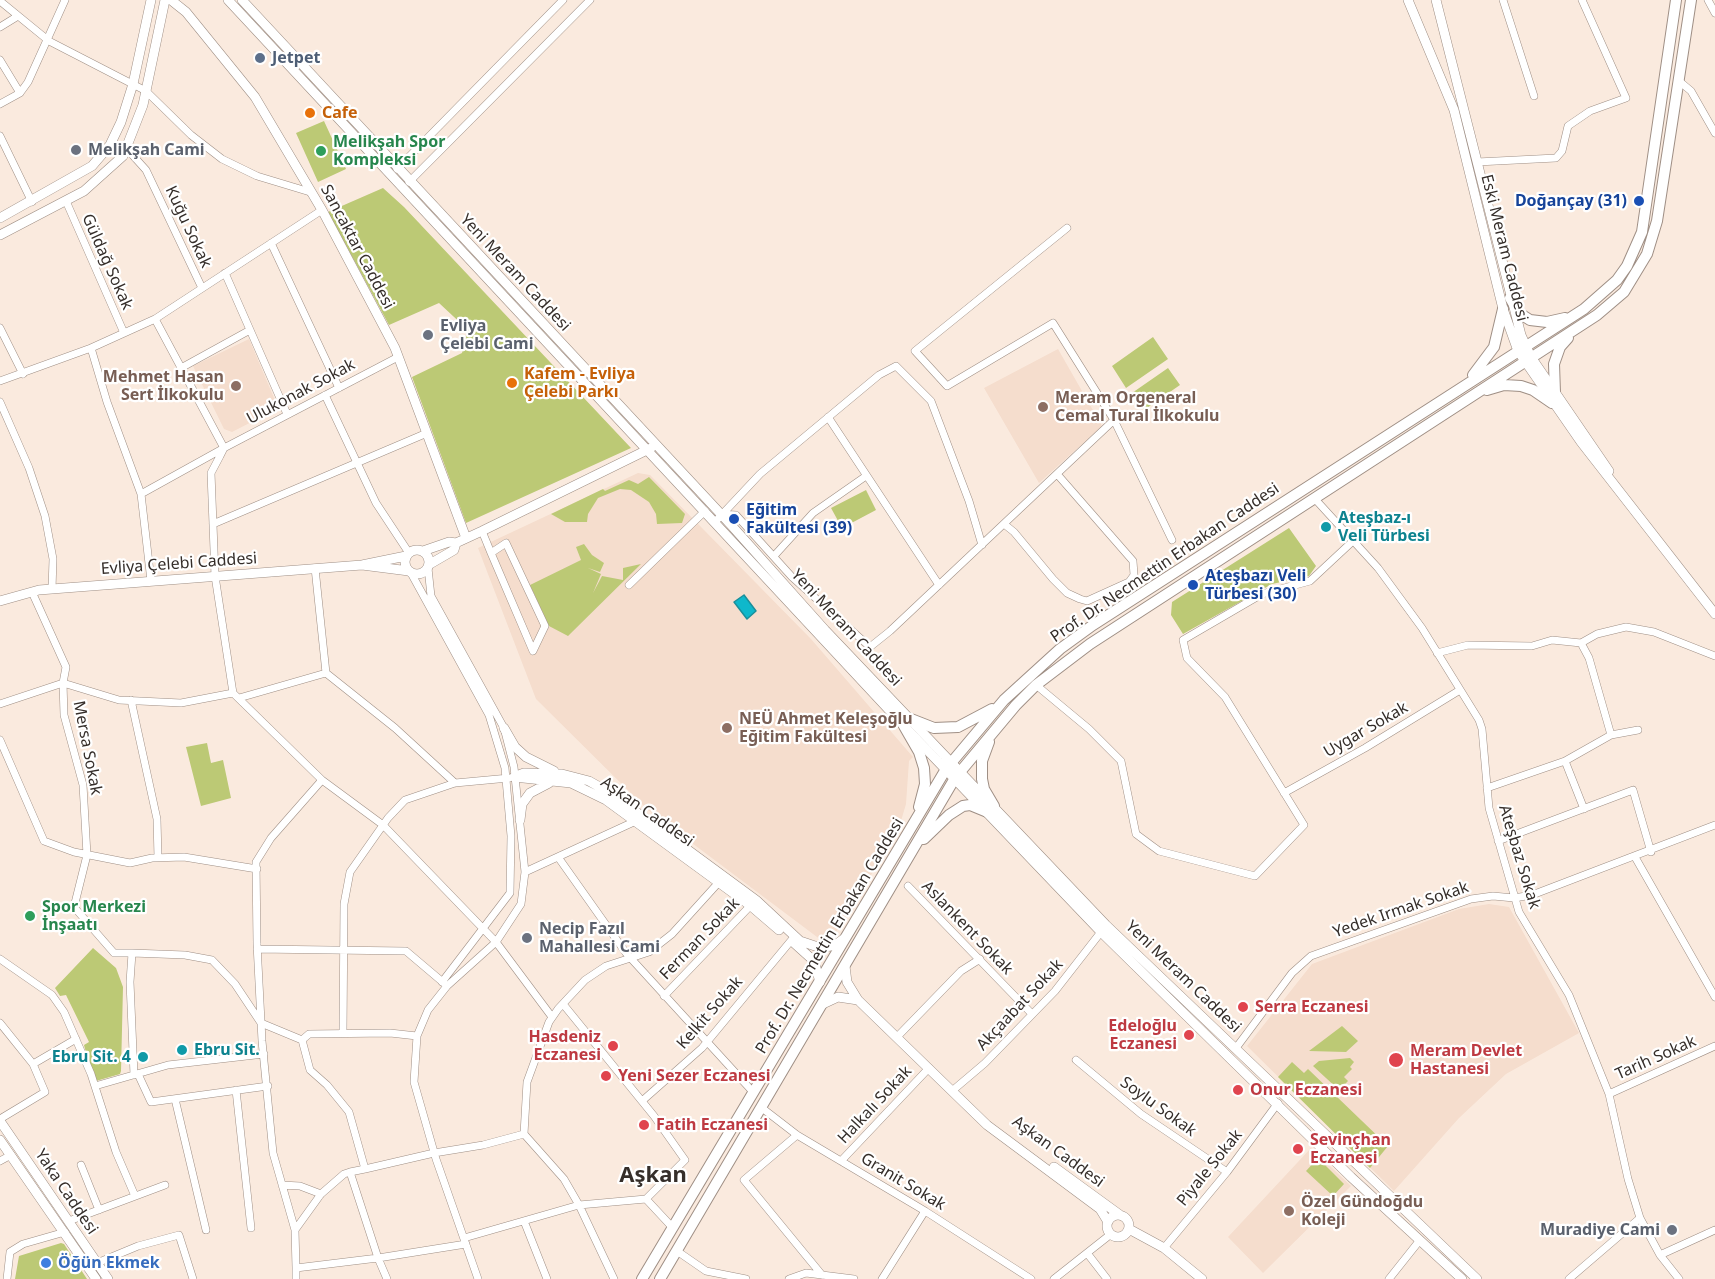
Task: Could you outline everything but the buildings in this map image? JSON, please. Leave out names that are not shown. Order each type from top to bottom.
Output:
[{"type":"main road","name":"Prof. Dr. Necmettin Erbakan Caddesi","points":[[642,1279],[949,766],[1004,700],[1052,656],[1093,625],[1584,309],[1617,280],[1627,266],[1642,232],[1676,0]]},
{"type":"main road","name":"Prof. Dr. Necmettin Erbakan Caddesi","points":[[660,1279],[958,775],[992,733],[1036,685],[1090,644],[1576,329],[1624,292],[1647,254],[1657,221],[1691,0]]},
{"type":"main road","points":[[1510,298],[1519,313],[1538,322],[1555,321],[1584,309]]},
{"type":"main road","points":[[1464,385],[1494,347],[1503,309]]},
{"type":"main road","points":[[1475,393],[1513,385],[1553,398],[1552,375],[1556,355],[1576,329]]},
{"type":"main road","points":[[907,722],[934,728],[958,727],[1004,700]]},
{"type":"main road","points":[[907,722],[924,771],[923,793],[917,819]]},
{"type":"main road","points":[[916,844],[955,810],[970,806],[991,809],[981,771],[992,733]]},
{"type":"street","points":[[0,104],[20,93],[49,40],[65,0]]},
{"type":"street","points":[[0,218],[32,202],[92,166],[110,145],[122,122],[151,0]]},
{"type":"street","points":[[0,235],[66,201],[101,178],[127,149],[146,91],[165,0]]},
{"type":"street","name":"Sancaktar Caddesi","points":[[171,0],[186,12],[255,97],[322,210],[398,357],[466,538]]},
{"type":"street","name":"Yeni Meram Caddesi","points":[[228,0],[652,447],[705,511],[718,518]]},
{"type":"street","name":"Yeni Meram Caddesi","points":[[242,0],[652,447],[949,766],[1106,925],[1477,1279]]},
{"type":"street","points":[[397,169],[563,0]]},
{"type":"street","points":[[409,182],[590,0]]},
{"type":"street","name":"Eski Meram Caddesi","points":[[1407,0],[1454,110],[1503,309],[1522,349],[1553,398],[1613,481],[1715,614]]},
{"type":"street","name":"Eski Meram Caddesi","points":[[1437,0],[1522,349]]},
{"type":"street","points":[[1503,0],[1534,96]]},
{"type":"street","points":[[1477,162],[1556,158],[1562,150],[1568,126],[1590,111],[1626,98],[1582,0]]},
{"type":"street","points":[[1708,0],[1715,13]]},
{"type":"street","points":[[0,1],[49,40],[146,91],[190,135],[222,159],[257,176],[310,192]]},
{"type":"street","points":[[0,27],[18,16]]},
{"type":"street","points":[[0,60],[20,93]]},
{"type":"street","points":[[1679,81],[1691,91],[1715,133]]},
{"type":"street","points":[[0,136],[32,202]]},
{"type":"street","name":"Kuğu Sokak","points":[[127,149],[146,170],[202,288]]},
{"type":"street","name":"Güldağ Sokak","points":[[66,201],[124,333]]},
{"type":"street","points":[[0,381],[91,348],[155,319],[322,210]]},
{"type":"street","points":[[1067,228],[915,351],[947,386],[1053,323],[1114,420],[1172,540]]},
{"type":"street","points":[[271,243],[339,387]]},
{"type":"street","points":[[225,273],[287,414]]},
{"type":"street","points":[[155,319],[224,448],[211,473],[215,576],[236,696],[322,780],[383,825],[496,942],[552,1017]]},
{"type":"street","points":[[0,328],[23,374]]},
{"type":"street","points":[[181,368],[250,330]]},
{"type":"street","points":[[91,348],[107,402],[141,494],[151,581]]},
{"type":"street","name":"Ulukonak Sokak","points":[[141,494],[287,414],[398,357]]},
{"type":"street","points":[[718,518],[760,474],[879,375],[896,366],[910,377],[932,401],[982,545]]},
{"type":"street","points":[[325,394],[376,503],[408,555]]},
{"type":"street","points":[[0,402],[29,468],[45,516],[53,559],[52,589]]},
{"type":"street","points":[[828,417],[939,585]]},
{"type":"street","points":[[718,518],[736,515],[792,577],[870,647],[1114,420]]},
{"type":"street","points":[[213,524],[356,461],[427,433]]},
{"type":"street","points":[[408,555],[449,542],[456,543],[652,447]]},
{"type":"street","points":[[1004,524],[1014,532],[1067,593],[1087,600],[1129,582],[1134,575],[1133,561],[1057,474]]},
{"type":"street","points":[[774,556],[813,513],[866,476]]},
{"type":"street","name":"Ateşbaz Sokak","points":[[1315,499],[1378,568],[1437,653],[1482,729],[1489,808],[1519,912],[1569,995],[1609,1094],[1628,1179],[1640,1218],[1660,1255],[1679,1279]]},
{"type":"street","points":[[629,585],[705,511]]},
{"type":"street","points":[[482,531],[491,553],[500,575],[533,651],[545,626],[506,543],[491,553]]},
{"type":"street","points":[[1036,685],[1089,729],[1121,761],[1136,834],[1159,851],[1255,876],[1304,825],[1225,697],[1187,658],[1183,640],[1262,594],[1310,581],[1354,540]]},
{"type":"street","points":[[410,572],[420,574],[454,550],[456,543]]},
{"type":"street","points":[[423,551],[428,556],[431,596],[515,747],[526,758],[560,777]]},
{"type":"street","points":[[408,555],[405,564],[489,716],[498,740],[520,820],[525,872],[521,904],[496,942],[445,984]]},
{"type":"street","name":"Evliya Çelebi Caddesi","points":[[0,601],[52,589],[362,565],[408,555]]},
{"type":"street","name":"Evliya Çelebi Caddesi","points":[[362,565],[410,572]]},
{"type":"street","points":[[315,568],[326,673],[395,728],[455,783]]},
{"type":"street","name":"Mersa Sokak","points":[[32,592],[66,667],[63,683],[64,715],[83,785],[87,855],[74,908],[114,953],[132,953]]},
{"type":"street","points":[[1437,653],[1468,645],[1532,646],[1552,640],[1581,644],[1597,634],[1626,627],[1654,633],[1715,656]]},
{"type":"street","points":[[1581,644],[1589,658],[1611,735]]},
{"type":"street","points":[[0,704],[63,683],[119,700],[181,703],[236,696],[326,673]]},
{"type":"street","name":"Uygar Sokak","points":[[1284,792],[1365,748],[1460,690]]},
{"type":"street","points":[[131,700],[157,819],[158,858]]},
{"type":"street","points":[[478,1279],[434,1153],[414,1082],[417,1036],[428,1010],[510,893],[510,778],[504,728]]},
{"type":"street","points":[[1487,788],[1565,761],[1611,735],[1638,730]]},
{"type":"street","points":[[0,740],[44,842],[87,855],[130,863],[158,858],[184,857],[256,869]]},
{"type":"street","points":[[1565,761],[1584,809]]},
{"type":"street","points":[[520,820],[522,804],[530,793],[560,777]]},
{"type":"street","name":"Aşkan Caddesi","points":[[510,778],[560,777],[585,788],[639,819],[753,903],[814,961],[820,983]]},
{"type":"street","points":[[343,1034],[344,904],[350,872],[383,825],[405,800],[455,783],[510,778]]},
{"type":"street","points":[[296,1279],[295,1230],[273,1153],[261,1023],[256,862],[271,838],[322,780]]},
{"type":"street","points":[[1498,841],[1633,790],[1651,852]]},
{"type":"street","name":"Yeni Meram Caddesi","points":[[991,809],[1101,932],[1351,1177],[1462,1279]]},
{"type":"street","points":[[525,872],[639,819]]},
{"type":"street","name":"Yedek Irmak Sokak","points":[[1236,1048],[1306,958],[1471,899],[1493,896],[1515,898],[1532,895],[1651,852],[1715,825]]},
{"type":"street","points":[[558,857],[629,957],[753,1092]]},
{"type":"street","points":[[1635,858],[1715,997]]},
{"type":"street","points":[[614,1279],[564,1179],[524,1134],[527,1082],[552,1017],[585,980],[606,966],[649,952],[672,934],[721,879]]},
{"type":"street","name":"Aslankent Sokak","points":[[908,886],[1032,1014]]},
{"type":"street","name":"Ferman Sokak","points":[[664,996],[753,903]]},
{"type":"street","name":"Akçaabat Sokak","points":[[952,1091],[985,1063],[1055,991],[1101,932]]},
{"type":"street","name":"Aşkan Caddesi","points":[[792,939],[821,948],[835,945],[850,934]]},
{"type":"street","name":"Kelkit Sokak","points":[[642,1101],[705,1042],[792,939]]},
{"type":"street","points":[[257,949],[406,951],[445,984]]},
{"type":"street","points":[[268,1086],[151,1102],[136,1075],[130,982],[132,953],[212,960],[235,984],[261,1023],[302,1040]]},
{"type":"street","points":[[897,1037],[961,971],[980,958]]},
{"type":"street","points":[[0,959],[52,995],[64,1012],[95,1086],[116,1152],[135,1196]]},
{"type":"street","points":[[845,966],[847,982],[858,1000]]},
{"type":"street","points":[[823,1004],[838,997],[858,1000]]},
{"type":"street","name":"Aşkan Caddesi","points":[[858,1000],[978,1114],[1120,1215]]},
{"type":"street","points":[[296,1268],[378,1257],[465,1241],[579,1205],[646,1199],[685,1160],[642,1101],[563,1004]]},
{"type":"street","points":[[0,1023],[33,1064],[45,1092],[0,1120]]},
{"type":"street","points":[[302,1040],[309,1034],[390,1033],[417,1036]]},
{"type":"street","points":[[33,1064],[76,1039]]},
{"type":"street","points":[[302,1040],[310,1070],[327,1085],[349,1112],[365,1169]]},
{"type":"street","name":"Tarih Sokak","points":[[1609,1094],[1715,1046]]},
{"type":"street","points":[[95,1086],[168,1065],[264,1054]]},
{"type":"street","name":"Soylu Sokak","points":[[1076,1060],[1141,1114],[1227,1172]]},
{"type":"street","name":"Halkalı Sokak","points":[[842,1161],[929,1068]]},
{"type":"street","points":[[236,1090],[251,1228]]},
{"type":"street","points":[[175,1099],[206,1230]]},
{"type":"street","name":"Piyale Sokak","points":[[1164,1248],[1227,1172],[1278,1103]]},
{"type":"street","name":"Granit Sokak","points":[[762,1108],[797,1135],[842,1161],[875,1184],[925,1211],[1031,1279]]},
{"type":"street","name":"Aşkan Caddesi","points":[[978,1114],[987,1125],[1100,1209],[1108,1222]]},
{"type":"street","name":"Yaka Caddesi","points":[[0,1120],[108,1279]]},
{"type":"street","points":[[295,1230],[321,1194],[344,1174],[434,1153],[483,1145],[524,1134]]},
{"type":"street","points":[[797,1135],[744,1180],[822,1275]]},
{"type":"street","name":"Yaka Caddesi","points":[[0,1140],[96,1279]]},
{"type":"street","points":[[0,1161],[11,1155]]},
{"type":"street","points":[[81,1165],[99,1210]]},
{"type":"street","points":[[350,1172],[387,1279]]},
{"type":"street","points":[[69,1221],[165,1185]]},
{"type":"street","points":[[282,1185],[300,1186],[321,1194]]},
{"type":"street","points":[[646,1199],[672,1228]]},
{"type":"street","points":[[882,1279],[925,1211]]},
{"type":"street","points":[[1111,1234],[1108,1222],[1113,1216],[1120,1215],[1126,1219],[1129,1229],[1164,1248],[1202,1279]]},
{"type":"street","points":[[1569,1279],[1640,1218]]},
{"type":"street","points":[[524,1221],[547,1279]]},
{"type":"street","points":[[1111,1234],[1122,1237],[1129,1229]]},
{"type":"street","points":[[1660,1255],[1715,1230]]},
{"type":"street","points":[[8,1279],[10,1252],[23,1244],[65,1232]]},
{"type":"street","points":[[1054,1279],[1111,1234]]},
{"type":"street","points":[[97,1263],[138,1246],[179,1235],[193,1279]]},
{"type":"street","points":[[1389,1279],[1420,1240]]},
{"type":"street","points":[[677,1251],[706,1271],[746,1279]]},
{"type":"street","points":[[1087,1253],[1107,1279]]},
{"type":"street","points":[[706,1271],[709,1279]]},
{"type":"street","points":[[793,1278],[806,1273],[854,1279]]},
{"type":"shaded area","name":"Mehmet Hasan Sert İlkokulu","points":[[249,339],[277,405],[273,411],[232,432],[224,429],[193,366]]},
{"type":"shaded area","name":"Meram Orgeneral Cemal Tural İlkokulu","points":[[1058,349],[1102,426],[1039,483],[984,388]]},
{"type":"shaded area","name":"NEÜ Ahmet Keleşoğlu Eğitim Fakültesi","points":[[638,473],[650,475],[811,639],[913,757],[909,761],[906,804],[898,831],[836,932],[828,939],[821,940],[648,810],[536,699],[478,548]]},
{"type":"shaded area","name":"Meram Devlet Hastanesi","points":[[1489,904],[1509,907],[1579,1033],[1506,1074],[1459,1118],[1394,1191],[1247,1046],[1312,964],[1459,909]]},
{"type":"shaded area","name":"Özel Gündoğdu Koleji","points":[[1311,1148],[1351,1186],[1263,1273],[1228,1237]]},
{"type":"green space","name":"Melikşah Spor Kompleksi","points":[[324,121],[346,169],[318,182],[296,133]]},
{"type":"green space","points":[[383,188],[404,207],[631,448],[466,523],[412,377],[462,353],[468,330],[439,303],[389,325],[328,212]]},
{"type":"green space","points":[[1153,337],[1168,359],[1126,388],[1112,366]]},
{"type":"green space","points":[[1168,368],[1180,385],[1144,410],[1132,393]]},
{"type":"green space","points":[[649,477],[685,514],[682,523],[657,524],[656,514],[649,502],[631,490],[620,489],[598,498],[588,514],[587,522],[565,522],[551,514],[603,489],[605,491],[629,480],[638,484]]},
{"type":"green space","points":[[866,490],[876,510],[842,528],[831,508]]},
{"type":"green space","points":[[1289,528],[1316,566],[1309,576],[1272,584],[1183,634],[1171,615],[1172,602]]},
{"type":"green space","points":[[584,544],[592,555],[604,563],[600,572],[588,568],[601,574],[593,593],[602,576],[623,580],[623,568],[641,564],[568,636],[549,626],[530,585],[581,560],[576,547]]},
{"type":"green space","points":[[207,743],[211,763],[223,760],[231,798],[201,806],[186,747]]},
{"type":"green space","points":[[93,948],[116,968],[123,987],[121,1071],[120,1074],[96,1081],[84,1045],[89,1042],[66,995],[60,996],[55,988]]},
{"type":"green space","points":[[1342,1026],[1358,1041],[1346,1052],[1309,1051]]},
{"type":"green space","points":[[1350,1058],[1354,1062],[1350,1067],[1352,1069],[1344,1077],[1348,1081],[1339,1090],[1313,1066],[1319,1061]]},
{"type":"green space","points":[[1292,1062],[1304,1073],[1308,1069],[1388,1146],[1370,1168],[1278,1077]]},
{"type":"green space","points":[[1318,1158],[1344,1184],[1333,1196],[1306,1171]]},
{"type":"green space","points":[[64,1244],[87,1279],[15,1279],[19,1256]]},
{"type":"water","points":[[744,595],[756,611],[747,619],[734,602]]},
{"type":"place","name":"Jetpet","points":[[260,58]]},
{"type":"place","name":"Cafe","points":[[310,113]]},
{"type":"place","name":"Melikşah Cami","points":[[76,150]]},
{"type":"place","name":"Melikşah Spor Kompleksi","points":[[321,151]]},
{"type":"place","name":"Doğançay (31)","points":[[1639,201]]},
{"type":"place","name":"Evliya Çelebi Cami","points":[[428,335]]},
{"type":"place","name":"Kafem - Evliya Çelebi Parkı","points":[[512,383]]},
{"type":"place","name":"Mehmet Hasan Sert İlkokulu","points":[[236,386]]},
{"type":"place","name":"Meram Orgeneral Cemal Tural İlkokulu","points":[[1043,407]]},
{"type":"place","name":"Eğitim Fakültesi (39)","points":[[734,519]]},
{"type":"place","name":"Ateşbaz-ı Veli Türbesi","points":[[1326,527]]},
{"type":"place","name":"Ateşbazı Veli Türbesi (30)","points":[[1193,585]]},
{"type":"place","name":"NEÜ Ahmet Keleşoğlu Eğitim Fakültesi","points":[[727,728]]},
{"type":"place","name":"Spor Merkezi İnşaatı","points":[[30,916]]},
{"type":"place","name":"Necip Fazıl Mahallesi Cami","points":[[527,938]]},
{"type":"place","name":"Serra Eczanesi","points":[[1243,1007]]},
{"type":"place","name":"Edeloğlu Eczanesi","points":[[1189,1035]]},
{"type":"place","name":"Hasdeniz Eczanesi","points":[[613,1046]]},
{"type":"place","name":"Ebru Sit.","points":[[182,1050]]},
{"type":"place","name":"Ebru Sit. 4","points":[[143,1057]]},
{"type":"place","name":"Meram Devlet Hastanesi","points":[[1396,1060]]},
{"type":"place","name":"Yeni Sezer Eczanesi","points":[[606,1076]]},
{"type":"place","name":"Onur Eczanesi","points":[[1238,1090]]},
{"type":"place","name":"Fatih Eczanesi","points":[[644,1125]]},
{"type":"place","name":"Sevinçhan Eczanesi","points":[[1298,1149]]},
{"type":"place","name":"Özel Gündoğdu Koleji","points":[[1289,1211]]},
{"type":"place","name":"Muradiye Cami","points":[[1672,1230]]},
{"type":"place","name":"Öğün Ekmek","points":[[46,1263]]},
{"type":"district","name":"Aşkan","points":[[653,1176]]}]
